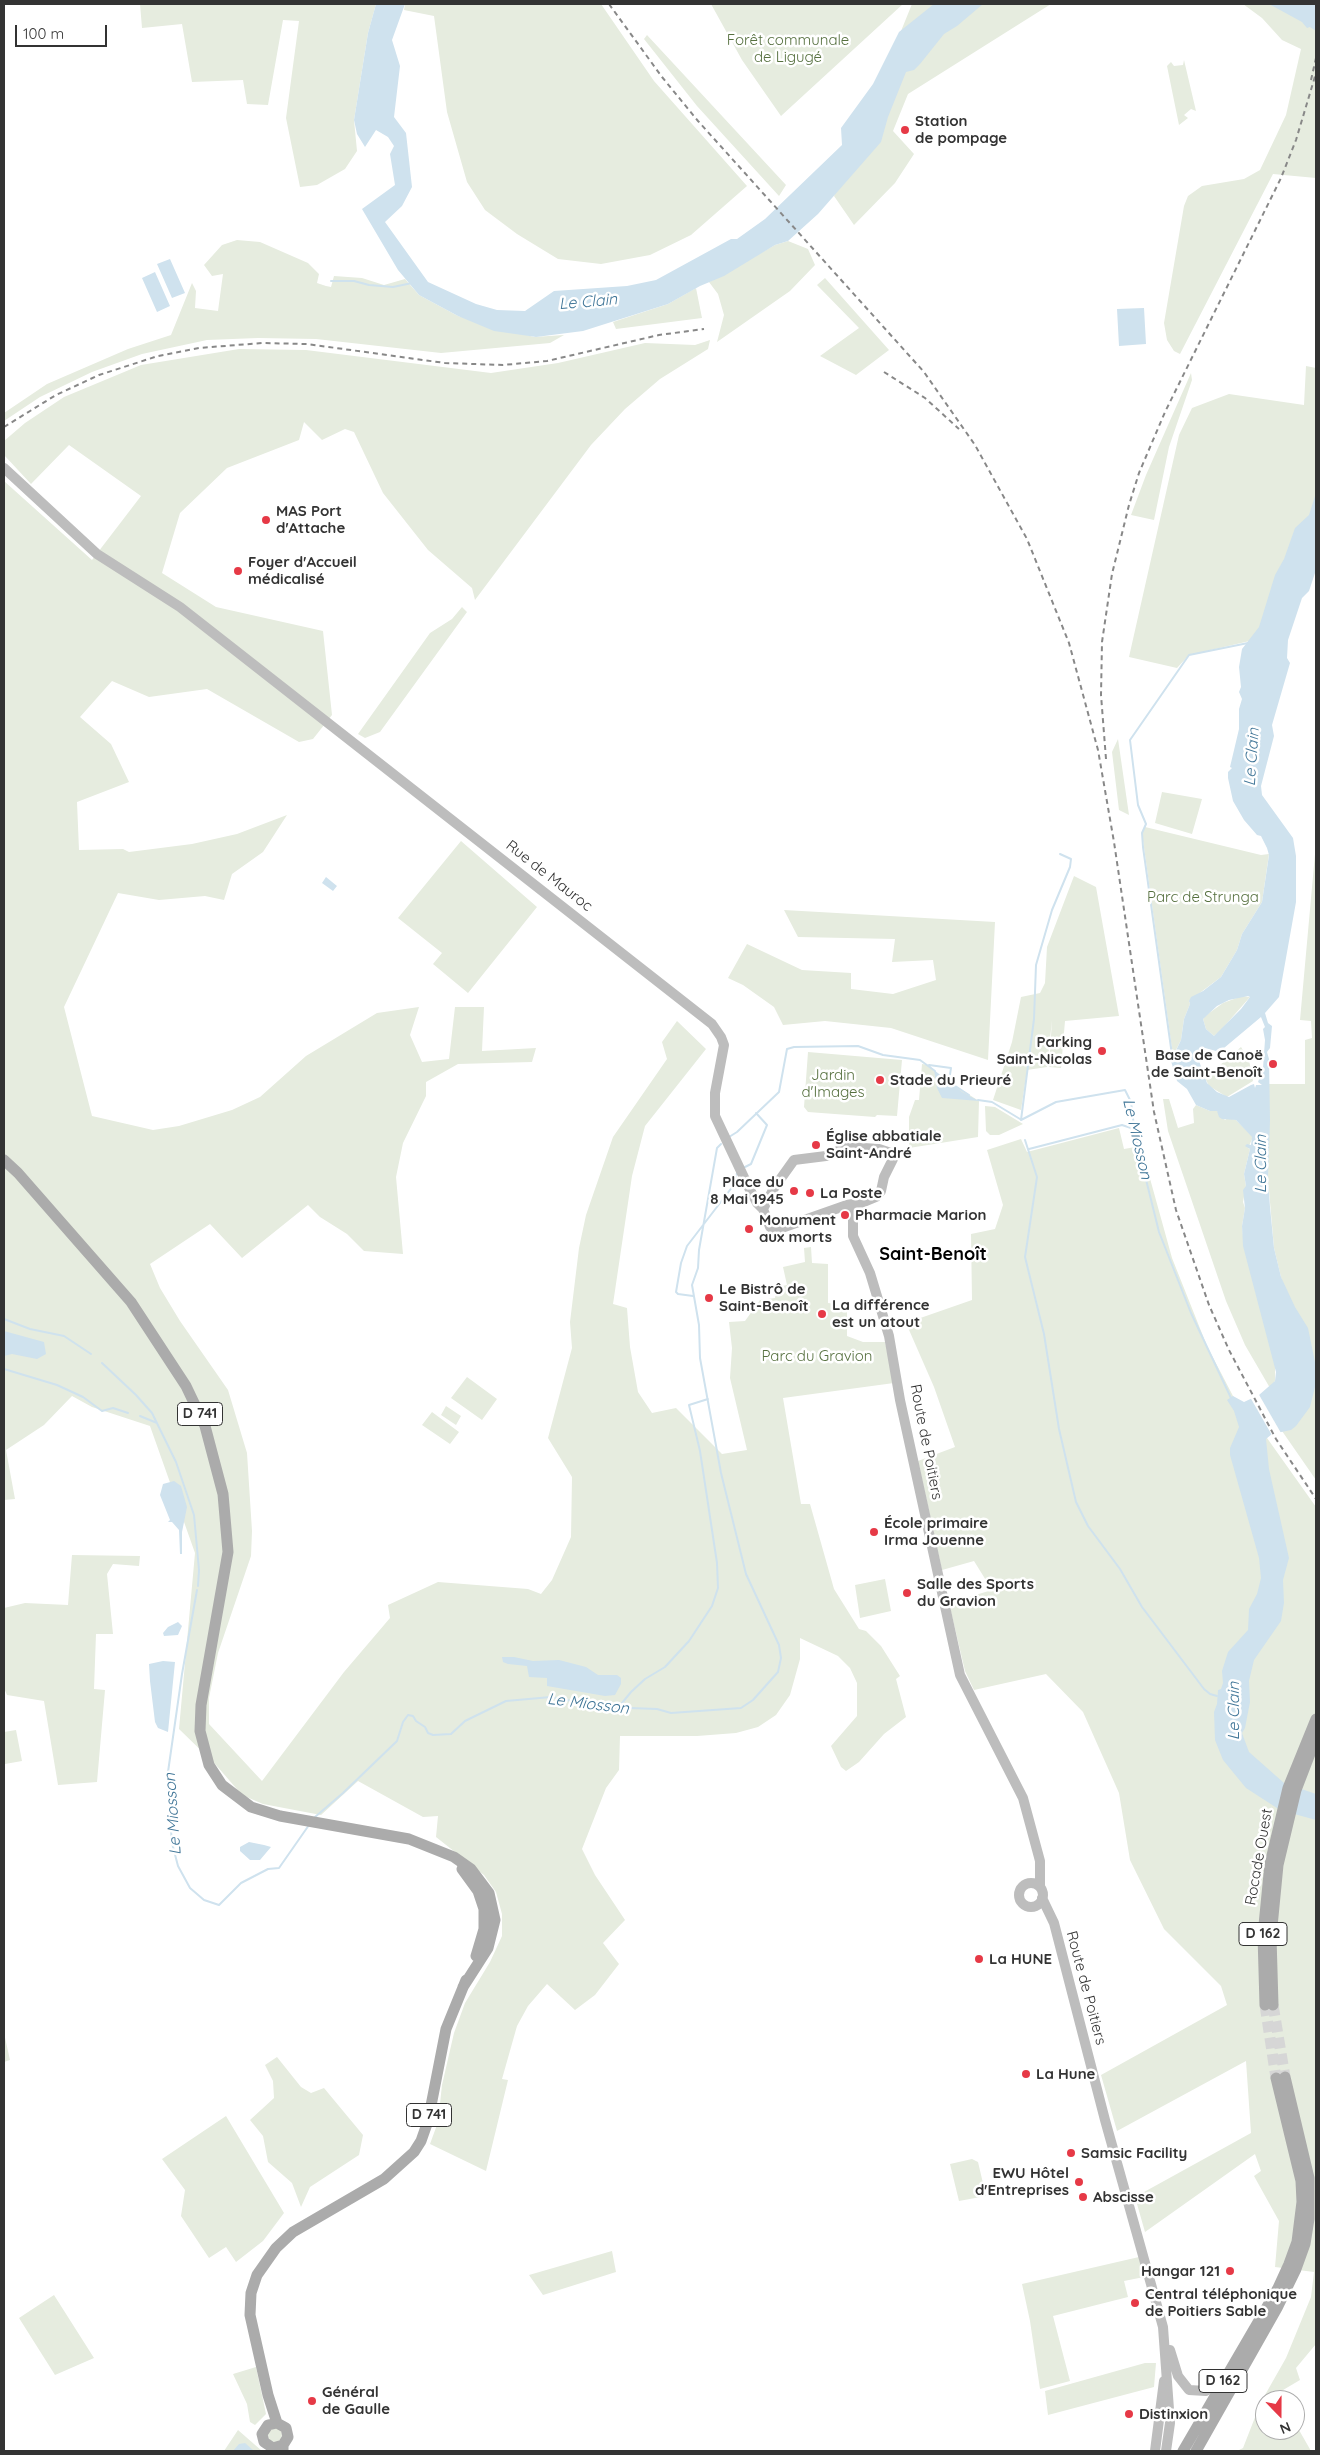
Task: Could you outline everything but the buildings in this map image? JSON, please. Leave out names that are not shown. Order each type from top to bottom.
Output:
[{"type":"main road","name":"D 741","points":[[4,1160],[18,1172],[131,1302],[173,1365],[197,1406],[205,1426],[218,1470],[228,1535],[227,1568],[201,1705],[202,1744],[215,1776],[233,1795],[259,1810],[409,1839],[442,1851],[463,1863],[479,1877],[489,1893],[494,1911],[494,1930],[488,1948],[463,1987],[446,2029],[425,2131],[414,2152],[384,2179],[293,2232],[276,2248],[257,2275],[251,2293],[250,2315],[273,2424]]},
{"type":"main road","name":"Rocade Ouest","points":[[1269,2005],[1263,1935],[1280,1814],[1302,1761],[1316,1719]]},
{"type":"main road","name":"Rocade Ouest","points":[[1302,1761],[1316,1738]]},
{"type":"main road","name":"D 162","points":[[1183,2451],[1289,2264],[1300,2222],[1302,2202],[1299,2173],[1281,2078],[1309,2178],[1310,2219],[1305,2244],[1277,2308],[1196,2451]]},
{"type":"main road","points":[[273,2424],[284,2426],[287,2431],[288,2437],[279,2449],[266,2444],[263,2438],[263,2431],[273,2424]]},
{"type":"street","name":"Rue de Mauroc","points":[[4,468],[97,554],[180,607],[712,1024],[722,1036],[724,1046],[715,1093],[715,1116],[748,1186],[757,1203],[763,1209],[765,1217],[773,1230],[846,1205]]},
{"type":"street","points":[[763,1209],[774,1188],[794,1160],[826,1156],[848,1147],[888,1150],[892,1153],[893,1159],[884,1177],[881,1191],[876,1197],[864,1202],[846,1205]]},
{"type":"street","points":[[853,1217],[864,1202]]},
{"type":"street","name":"Route de Poitiers","points":[[846,1205],[853,1217],[853,1236],[870,1273],[889,1336],[900,1400],[958,1667],[1023,1798],[1040,1861],[1038,1870],[1040,1887]]},
{"type":"street","points":[[1028,1884],[1032,1883],[1040,1887],[1042,1898],[1039,1904],[1026,1905],[1020,1898],[1021,1890],[1038,1870]]},
{"type":"street","name":"Route de Poitiers","points":[[1042,1898],[1054,1923],[1163,2327],[1170,2423],[1166,2451]]},
{"type":"street","name":"Route de Poitiers","points":[[1032,1906],[1049,1916]]},
{"type":"street","points":[[1163,2327],[1178,2376],[1185,2387],[1194,2392],[1206,2391],[1216,2384],[1241,2345],[1250,2335]]},
{"type":"street","name":"Route de Poitiers","points":[[1155,2451],[1166,2360]]},
{"type":"street","points":[[1187,2451],[1197,2426]]},
{"type":"green space","points":[[140,4],[376,4],[368,33],[354,120],[357,151],[345,169],[317,185],[300,187],[286,118],[299,21],[283,20],[268,105],[247,104],[243,80],[192,82],[182,24],[142,28]]},
{"type":"green space","points":[[405,4],[601,4],[654,81],[747,186],[691,235],[650,255],[601,264],[558,259],[517,234],[485,210],[467,182],[447,112],[434,16],[404,10]]},
{"type":"green space","name":"Forêt communale de Ligugé","points":[[711,4],[903,4],[781,116],[742,60]]},
{"type":"green space","name":"Forêt communale de Ligugé","points":[[912,4],[1051,4],[908,94],[893,131],[914,154],[895,183],[854,225],[834,196]]},
{"type":"green space","points":[[1243,4],[1316,4],[1316,178],[1273,174],[1180,354],[1174,351],[1167,340],[1164,323],[1184,206],[1188,196],[1202,186],[1244,179],[1260,170],[1286,115],[1301,49],[1282,40],[1262,18]]},
{"type":"green space","points":[[647,35],[786,185],[779,196],[697,106],[644,39]]},
{"type":"green space","points":[[1184,60],[1196,111],[1191,109],[1184,115],[1188,118],[1179,125],[1167,66],[1171,62],[1174,66],[1183,65]]},
{"type":"green space","points":[[237,240],[260,242],[308,263],[319,274],[317,283],[326,286],[331,287],[334,276],[362,278],[384,285],[405,279],[419,295],[458,316],[534,337],[564,335],[550,343],[441,353],[316,339],[258,338],[207,340],[142,354],[92,372],[40,397],[4,421],[4,413],[47,384],[128,349],[171,335],[192,283],[196,291],[195,308],[218,311],[223,274],[212,276],[204,265],[222,245]]},
{"type":"green space","points":[[788,241],[808,249],[815,265],[790,291],[717,342],[724,315],[718,294],[709,282],[775,245]]},
{"type":"green space","points":[[825,278],[889,350],[856,375],[820,356],[859,328],[817,285]]},
{"type":"green space","points":[[696,288],[702,318],[616,329],[613,322],[668,304]]},
{"type":"green space","name":"Parc du Gravion","points":[[710,340],[708,349],[660,379],[625,409],[591,445],[475,600],[472,588],[428,550],[383,493],[354,432],[345,429],[322,440],[304,422],[299,440],[227,468],[180,513],[162,573],[216,607],[323,631],[332,715],[313,739],[299,742],[207,689],[149,697],[112,681],[80,717],[111,744],[129,782],[77,802],[79,850],[123,849],[129,852],[192,844],[237,834],[287,815],[263,852],[232,874],[224,900],[205,896],[159,900],[118,893],[64,1007],[92,1116],[153,1130],[179,1126],[232,1110],[260,1097],[306,1056],[377,1013],[419,1007],[410,1035],[422,1062],[449,1059],[455,1007],[484,1007],[482,1051],[536,1048],[532,1062],[458,1064],[426,1082],[426,1096],[403,1143],[396,1177],[403,1254],[364,1251],[347,1234],[320,1217],[308,1205],[242,1258],[210,1224],[150,1264],[160,1288],[180,1321],[228,1390],[247,1453],[252,1531],[251,1556],[218,1653],[209,1698],[209,1724],[262,1781],[344,1672],[390,1618],[388,1605],[438,1582],[528,1589],[541,1594],[552,1580],[571,1537],[572,1477],[548,1438],[572,1348],[570,1322],[579,1248],[586,1215],[613,1137],[667,1059],[662,1042],[677,1021],[706,1049],[645,1126],[632,1176],[613,1304],[627,1308],[630,1347],[638,1392],[652,1413],[676,1408],[722,1454],[747,1450],[730,1378],[732,1348],[729,1322],[745,1321],[760,1300],[775,1298],[777,1287],[787,1285],[783,1267],[805,1262],[804,1248],[811,1247],[812,1263],[828,1264],[828,1303],[837,1304],[838,1311],[847,1311],[847,1336],[863,1342],[885,1342],[894,1383],[783,1398],[801,1504],[810,1504],[834,1589],[859,1629],[866,1631],[881,1646],[900,1676],[896,1679],[906,1717],[884,1734],[859,1762],[846,1771],[841,1767],[831,1746],[857,1716],[857,1683],[850,1668],[838,1656],[800,1638],[800,1659],[790,1695],[776,1715],[758,1727],[736,1733],[697,1736],[620,1736],[619,1770],[606,1788],[582,1849],[595,1875],[625,1920],[603,1943],[619,1964],[595,1995],[575,2010],[547,1984],[528,2006],[517,2026],[502,2079],[508,2080],[486,2171],[430,2144],[438,2122],[442,2085],[454,2033],[465,2003],[490,1962],[502,1936],[502,1914],[496,1892],[484,1875],[436,1837],[438,1816],[423,1817],[358,1781],[321,1815],[263,1804],[242,1795],[216,1765],[179,1729],[195,1553],[150,1426],[92,1407],[72,1396],[44,1425],[6,1450],[15,1499],[4,1500],[4,481],[92,560],[141,496],[69,445],[31,484],[4,455],[4,441],[25,423],[64,397],[141,365],[239,349],[306,350],[491,373],[558,363],[645,343],[695,345]]},
{"type":"green space","points":[[1306,366],[1316,368],[1316,524],[1267,637],[1189,655],[1177,668],[1129,657],[1179,435],[1192,408],[1229,394],[1304,405]]},
{"type":"green space","points":[[1191,373],[1192,380],[1169,447],[1154,520],[1131,515],[1146,475]]},
{"type":"green space","points":[[462,607],[467,612],[380,732],[365,738],[358,734],[430,633],[452,619]]},
{"type":"green space","points":[[1118,739],[1129,815],[1119,810],[1112,752]]},
{"type":"green space","points":[[1162,792],[1202,799],[1192,834],[1155,823]]},
{"type":"green space","name":"Parc de Strunga","points":[[1145,827],[1261,855],[1269,854],[1262,902],[1242,934],[1237,950],[1221,977],[1189,1001],[1190,1004],[1184,1019],[1181,1040],[1173,1056],[1142,833]]},
{"type":"green space","points":[[461,841],[537,907],[468,993],[433,964],[442,953],[398,918]]},
{"type":"green space","points":[[1316,843],[1316,1480],[1282,1431],[1303,1369],[1274,1248],[1268,1179],[1269,1084],[1305,1084],[1305,1040],[1312,1038],[1311,1021],[1300,1020]]},
{"type":"green space","points":[[1074,876],[1096,887],[1119,1016],[1065,1021],[1061,1068],[1049,1067],[1052,1020],[1047,1067],[1027,1070],[1021,1110],[993,1100],[1012,1042],[1021,997],[1040,993],[1045,983],[1047,947]]},
{"type":"green space","points":[[784,910],[995,922],[988,1060],[891,1028],[825,1021],[783,1025],[774,1007],[743,985],[728,978],[747,944],[802,970],[851,973],[851,989],[893,994],[936,980],[933,960],[892,962],[895,939],[798,937]]},
{"type":"green space","points":[[1242,996],[1250,997],[1221,1030],[1214,1036],[1206,1029],[1203,1019],[1205,1016],[1223,1003]]},
{"type":"green space","points":[[1241,1047],[1249,1060],[1253,1081],[1227,1097],[1209,1086],[1205,1078]]},
{"type":"green space","name":"Jardin d'Images","points":[[808,1052],[902,1060],[897,1116],[877,1115],[875,1117],[808,1112],[804,1107]]},
{"type":"green space","points":[[922,1064],[929,1065],[940,1076],[979,1101],[978,1137],[909,1148],[909,1117],[915,1100],[919,1100]]},
{"type":"green space","points":[[1163,1099],[1169,1099],[1178,1128],[1194,1123],[1193,1109],[1196,1105],[1210,1111],[1217,1111],[1225,1120],[1228,1118],[1236,1120],[1253,1137],[1248,1148],[1250,1149],[1244,1174],[1246,1186],[1242,1226],[1244,1246],[1275,1361],[1275,1381],[1270,1388],[1245,1345],[1226,1301],[1168,1131]]},
{"type":"green space","points":[[985,1106],[995,1107],[1023,1124],[999,1135],[990,1135],[986,1131]]},
{"type":"green space","points":[[1119,1128],[1124,1149],[1141,1146],[1172,1258],[1207,1346],[1233,1396],[1259,1432],[1267,1438],[1316,1507],[1316,2344],[1296,2368],[1300,2380],[1283,2390],[1268,2390],[1286,2358],[1311,2297],[1314,2272],[1275,2267],[1279,2221],[1254,2176],[1261,2171],[1255,2154],[1145,2232],[1135,2197],[1251,2133],[1246,2061],[1117,2131],[1101,2075],[1227,2005],[1221,1986],[1164,1929],[1130,1860],[1119,1793],[1083,1712],[1046,1674],[974,1690],[965,1671],[949,1603],[992,1590],[974,1561],[942,1570],[918,1461],[955,1447],[934,1387],[906,1323],[972,1300],[971,1234],[995,1229],[1003,1205],[987,1150],[1021,1139],[1027,1152]]},
{"type":"green space","points":[[467,1377],[497,1399],[482,1420],[451,1398]]},
{"type":"green space","points":[[446,1406],[461,1416],[456,1425],[441,1415]]},
{"type":"green space","points":[[432,1412],[459,1432],[450,1444],[422,1425]]},
{"type":"green space","points":[[72,1555],[140,1556],[139,1566],[113,1564],[107,1574],[113,1634],[96,1634],[94,1689],[105,1690],[97,1782],[58,1785],[44,1701],[7,1695],[4,1688],[4,1608],[25,1603],[68,1605]]},
{"type":"green space","points":[[885,1579],[891,1611],[860,1618],[855,1585]]},
{"type":"green space","points":[[16,1730],[22,1761],[5,1764],[4,1732]]},
{"type":"green space","points":[[4,2033],[10,2060],[4,2062]]},
{"type":"green space","points":[[277,2057],[301,2087],[311,2093],[324,2088],[363,2135],[359,2155],[310,2187],[301,2207],[292,2183],[268,2162],[263,2136],[250,2120],[274,2098],[273,2081],[265,2065]]},
{"type":"green space","points":[[226,2116],[284,2213],[263,2241],[236,2262],[226,2247],[209,2258],[181,2216],[185,2190],[162,2159]]},
{"type":"green space","points":[[972,2159],[978,2162],[986,2196],[959,2201],[950,2164]]},
{"type":"green space","points":[[612,2251],[616,2272],[543,2295],[529,2275]]},
{"type":"green space","points":[[1139,2257],[1144,2277],[1124,2281],[1128,2297],[1053,2316],[1070,2381],[1040,2389],[1030,2321],[1022,2284]]},
{"type":"green space","points":[[54,2295],[94,2358],[55,2375],[19,2318]]},
{"type":"green space","points":[[1145,2363],[1156,2363],[1154,2387],[1048,2415],[1045,2391]]},
{"type":"green space","points":[[256,2367],[266,2414],[255,2425],[250,2422],[247,2404],[233,2374]]},
{"type":"green space","points":[[1255,2417],[1255,2440],[1305,2440],[1311,2451],[1237,2451],[1243,2448]]},
{"type":"green space","points":[[275,2428],[280,2430],[282,2435],[280,2440],[275,2442],[270,2440],[268,2435],[270,2430]]},
{"type":"green space","points":[[238,2430],[262,2451],[224,2451]]},
{"type":"water","name":"Le Clain","points":[[376,4],[405,4],[392,40],[400,66],[394,117],[406,133],[412,187],[402,206],[385,222],[428,282],[476,304],[497,310],[525,311],[554,291],[627,286],[656,280],[731,239],[737,239],[765,219],[842,145],[841,128],[873,84],[899,32],[934,4],[983,4],[957,26],[944,34],[914,70],[906,72],[888,117],[881,142],[818,214],[788,241],[775,245],[724,276],[700,286],[668,304],[583,331],[536,337],[494,331],[458,316],[419,295],[398,270],[362,209],[395,185],[390,154],[394,146],[388,137],[376,130],[365,147],[357,134],[354,120],[368,33]]},
{"type":"water","points":[[1269,4],[1316,4],[1316,31],[1310,27],[1307,28],[1302,22]]},
{"type":"water","points":[[170,259],[185,293],[172,298],[157,264]]},
{"type":"water","points":[[155,272],[170,306],[157,312],[142,278]]},
{"type":"water","points":[[1144,308],[1146,344],[1119,346],[1117,309]]},
{"type":"water","name":"Le Clain","points":[[1316,493],[1316,570],[1309,591],[1302,598],[1288,640],[1287,658],[1290,663],[1272,725],[1274,736],[1261,786],[1262,795],[1293,838],[1296,856],[1296,902],[1279,997],[1265,1013],[1268,1023],[1272,1026],[1270,1048],[1267,1052],[1269,1059],[1270,1120],[1268,1179],[1270,1207],[1274,1248],[1281,1277],[1295,1307],[1308,1328],[1316,1367],[1316,1383],[1310,1407],[1296,1426],[1291,1430],[1272,1434],[1266,1439],[1269,1469],[1289,1558],[1283,1580],[1284,1603],[1281,1621],[1254,1660],[1249,1681],[1250,1702],[1245,1728],[1242,1733],[1249,1752],[1284,1783],[1316,1794],[1316,1820],[1280,1810],[1246,1788],[1223,1760],[1215,1740],[1214,1712],[1217,1704],[1218,1690],[1221,1689],[1223,1683],[1222,1671],[1228,1652],[1248,1630],[1249,1609],[1257,1594],[1261,1578],[1259,1558],[1230,1455],[1230,1448],[1239,1427],[1234,1411],[1227,1400],[1233,1396],[1244,1402],[1259,1395],[1275,1381],[1276,1372],[1243,1246],[1242,1226],[1245,1208],[1243,1190],[1246,1186],[1244,1174],[1250,1149],[1245,1146],[1247,1144],[1251,1145],[1252,1137],[1236,1120],[1222,1119],[1217,1111],[1210,1111],[1196,1105],[1187,1089],[1177,1081],[1171,1061],[1181,1040],[1184,1019],[1191,997],[1203,991],[1221,977],[1237,950],[1242,934],[1262,902],[1269,855],[1261,836],[1257,835],[1244,820],[1233,801],[1228,778],[1228,772],[1232,768],[1230,767],[1239,729],[1239,709],[1242,699],[1239,692],[1241,687],[1239,667],[1242,649],[1259,627],[1275,575],[1284,559],[1295,528],[1309,515]],"holes":[[[1250,997],[1241,1009],[1214,1036],[1206,1029],[1203,1019],[1217,1006],[1229,1000]],[[1261,1017],[1265,1027],[1263,1029],[1265,1040],[1263,1068],[1258,1082],[1262,1085],[1256,1085],[1255,1088],[1254,1084],[1251,1085],[1229,1097],[1217,1092],[1207,1083],[1199,1061],[1201,1051],[1205,1048],[1216,1051],[1224,1048]]]},
{"type":"water","points":[[326,877],[337,886],[333,891],[322,883]]},
{"type":"water","points":[[934,1070],[962,1092],[979,1101],[942,1098],[937,1088]]},
{"type":"water","points":[[4,1331],[44,1342],[46,1354],[37,1359],[12,1354],[4,1356]]},
{"type":"water","points":[[174,1481],[181,1486],[187,1507],[182,1532],[182,1554],[180,1554],[179,1530],[172,1522],[168,1522],[170,1520],[160,1495],[163,1484]]},
{"type":"water","points":[[178,1622],[182,1626],[178,1635],[164,1636],[163,1633],[168,1627]]},
{"type":"water","points":[[502,1657],[514,1657],[533,1661],[559,1660],[586,1667],[598,1675],[617,1675],[621,1678],[621,1684],[615,1695],[605,1696],[547,1686],[547,1678],[529,1677],[527,1666],[508,1664],[503,1662]]},
{"type":"water","points":[[163,1661],[175,1662],[168,1732],[158,1728],[155,1722],[150,1681],[149,1664]]},
{"type":"water","points":[[249,1842],[271,1847],[260,1860],[250,1860],[240,1851],[240,1847]]},
{"type":"water","points":[[245,2443],[254,2451],[233,2451],[239,2444]]},
{"type":"pier","points":[[1258,1393],[1281,1433],[1273,1437],[1250,1397]]},
{"type":"waterway","points":[[331,281],[354,281],[369,285],[393,287],[412,283]]},
{"type":"waterway","points":[[1174,1056],[1172,1055],[1143,847],[1142,833],[1146,824],[1138,805],[1130,740],[1189,655],[1248,643]]},
{"type":"waterway","points":[[1021,1120],[1034,1019],[1036,965],[1052,910],[1070,867],[1071,859],[1060,854]]},
{"type":"waterway","name":"Le Miosson","points":[[729,1137],[737,1132],[779,1092],[787,1049],[794,1047],[858,1046],[883,1055],[920,1060],[935,1071]]},
{"type":"waterway","points":[[929,1065],[951,1068],[949,1081]]},
{"type":"waterway","name":"Le Miosson","points":[[940,1076],[969,1095]]},
{"type":"waterway","name":"Le Miosson","points":[[1021,1120],[1056,1102],[1125,1090],[1131,1102],[1135,1135],[1159,1232],[1191,1313],[1231,1398]]},
{"type":"waterway","name":"Le Miosson","points":[[978,1100],[992,1102],[1020,1119]]},
{"type":"waterway","points":[[745,1167],[751,1164],[767,1125],[756,1113]]},
{"type":"waterway","points":[[1029,1149],[1122,1125],[1131,1128],[1134,1133]]},
{"type":"waterway","name":"Le Clain","points":[[1025,1140],[1037,1177],[1025,1257],[1044,1334],[1059,1429],[1076,1502],[1088,1526],[1120,1569],[1142,1607],[1204,1689],[1210,1694],[1217,1696]]},
{"type":"waterway","name":"Le Miosson","points":[[315,1817],[397,1741],[403,1722],[408,1715],[413,1716],[416,1721],[425,1727],[428,1733],[433,1735],[451,1734],[465,1721],[506,1701],[551,1697],[603,1707],[657,1709],[671,1713],[741,1708],[753,1700],[778,1672],[781,1658],[779,1645],[746,1574],[721,1473],[700,1358],[699,1325],[692,1285],[698,1268],[699,1250],[717,1148],[721,1144]]},
{"type":"waterway","points":[[693,1296],[676,1292],[681,1263],[687,1246],[733,1186],[737,1173]]},
{"type":"waterway","name":"Le Miosson","points":[[4,1319],[30,1329],[64,1336],[91,1354]]},
{"type":"waterway","name":"Le Miosson","points":[[102,1363],[152,1413],[176,1462],[194,1515],[199,1570],[198,1586]]},
{"type":"waterway","points":[[4,1369],[57,1385],[83,1397],[102,1411],[113,1408],[128,1413]]},
{"type":"waterway","points":[[618,1708],[631,1692],[645,1679],[665,1667],[689,1641],[712,1606],[718,1588],[717,1563],[700,1451],[689,1405],[708,1399]]},
{"type":"waterway","points":[[140,1416],[157,1423]]},
{"type":"waterway","name":"Le Miosson","points":[[197,1590],[182,1674],[167,1779],[172,1843],[178,1866],[190,1888],[204,1900],[219,1905],[241,1883],[268,1869],[279,1868],[309,1825]]},
{"type":"tunnel","points":[[1265,2005],[1276,2078]]},
{"type":"tunnel","points":[[1273,2005],[1285,2077]]},
{"type":"railway","points":[[609,4],[662,77],[698,121],[924,372],[975,445],[1027,539],[1069,643],[1098,750],[1114,842],[1154,1112],[1176,1210],[1209,1305],[1229,1350],[1276,1439],[1316,1499]]},
{"type":"railway","points":[[1311,80],[1316,58]]},
{"type":"railway","points":[[1106,759],[1101,695],[1102,642],[1112,574],[1129,505],[1139,473],[1165,412],[1281,178],[1296,140],[1316,73]]},
{"type":"railway","points":[[4,427],[56,395],[99,375],[158,356],[199,348],[262,343],[307,344],[445,363],[503,365],[547,361],[659,335],[704,329]]},
{"type":"railway","points":[[884,372],[925,398],[959,429]]},
{"type":"place","name":"Station de pompage","points":[[905,130]]},
{"type":"place","name":"MAS Port d'Attache","points":[[266,520]]},
{"type":"place","name":"Foyer d'Accueil médicalisé","points":[[238,571]]},
{"type":"place","name":"Parking Saint-Nicolas","points":[[1102,1051]]},
{"type":"place","name":"Base de Canoë de Saint-Benoît","points":[[1273,1064]]},
{"type":"place","name":"Stade du Prieuré","points":[[880,1080]]},
{"type":"place","name":"Église abbatiale Saint-André","points":[[816,1145]]},
{"type":"place","name":"Place du 8 Mai 1945","points":[[794,1191]]},
{"type":"place","name":"La Poste","points":[[810,1193]]},
{"type":"place","name":"Pharmacie Marion","points":[[845,1215]]},
{"type":"place","name":"Monument aux morts","points":[[749,1229]]},
{"type":"place","name":"Le Bistrô de Saint-Benoît","points":[[709,1298]]},
{"type":"place","name":"La différence est un atout","points":[[822,1314]]},
{"type":"place","name":"École primaire Irma Jouenne","points":[[874,1532]]},
{"type":"place","name":"Salle des Sports du Gravion","points":[[907,1593]]},
{"type":"place","name":"La HUNE","points":[[979,1959]]},
{"type":"place","name":"La Hune","points":[[1026,2074]]},
{"type":"place","name":"Samsic Facility","points":[[1071,2153]]},
{"type":"place","name":"EWU Hôtel d'Entreprises","points":[[1079,2182]]},
{"type":"place","name":"Abscisse","points":[[1083,2197]]},
{"type":"place","name":"Hangar 121","points":[[1230,2271]]},
{"type":"place","name":"Central téléphonique de Poitiers Sable","points":[[1135,2303]]},
{"type":"place","name":"Général de Gaulle","points":[[312,2401]]},
{"type":"place","name":"Distinxion","points":[[1129,2414]]},
{"type":"district","name":"Saint-Benoît","points":[[933,1255]]}]
